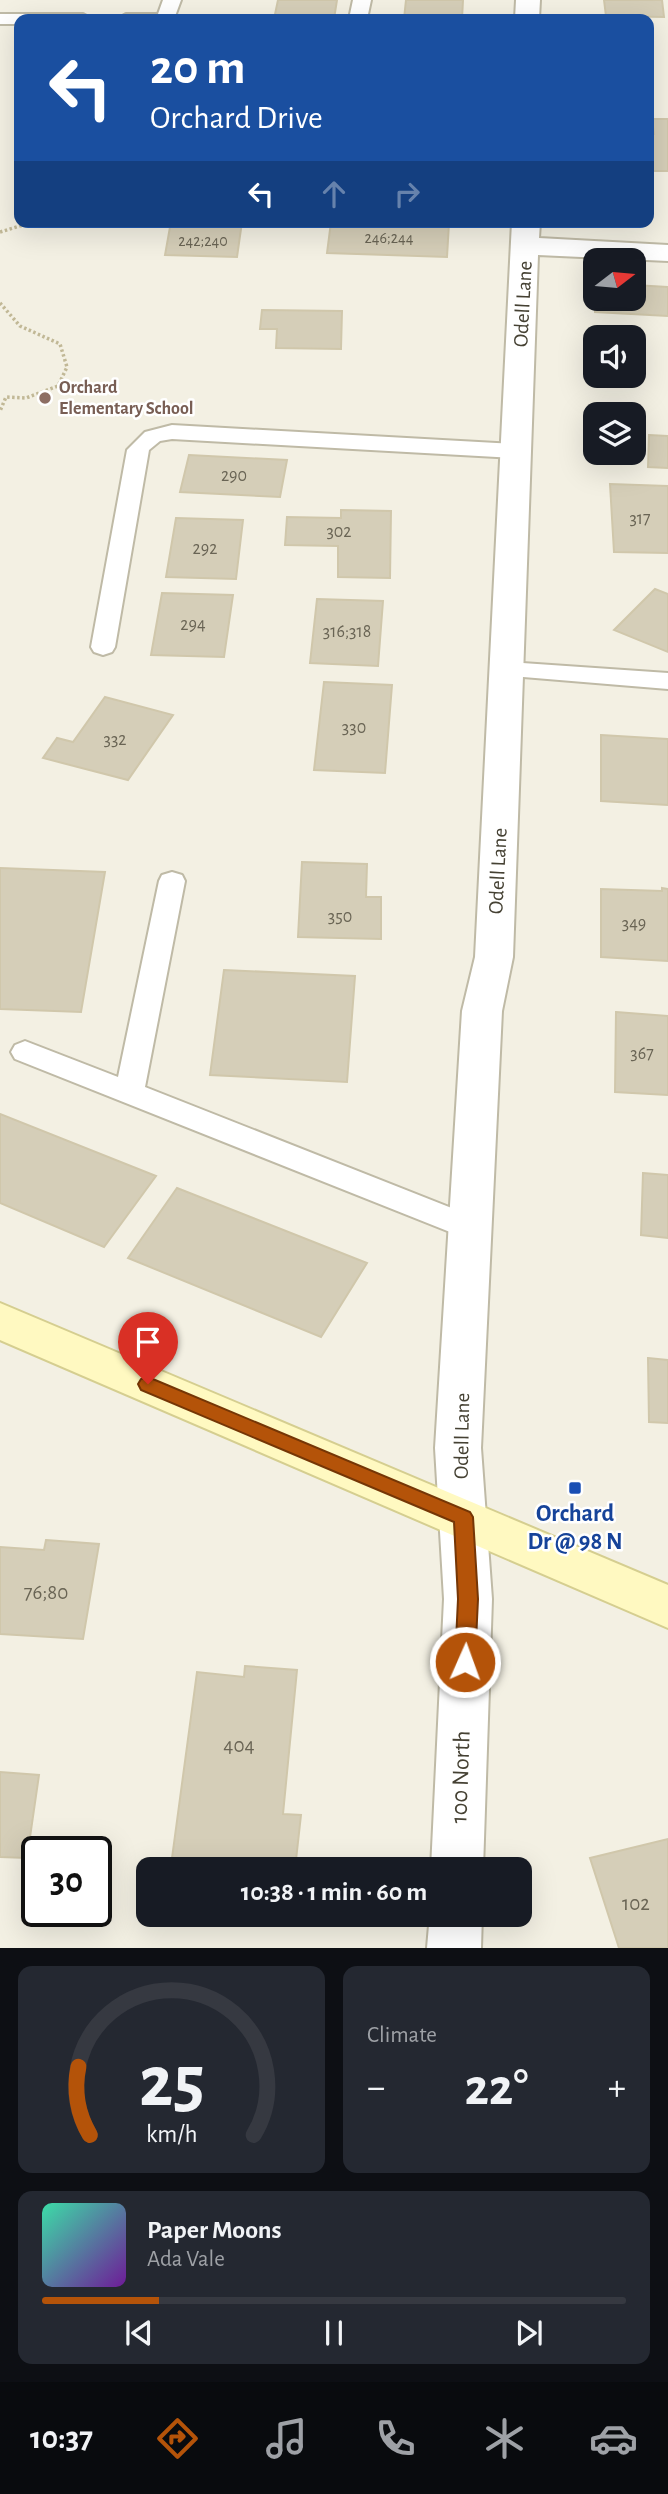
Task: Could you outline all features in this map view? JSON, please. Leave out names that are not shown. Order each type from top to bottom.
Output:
[{"type":"main road","points":[[0,1321],[668,1606]]},
{"type":"street","points":[[526,234],[668,253]]},
{"type":"street","name":"Odell Lane","points":[[463,1517],[458,1448],[482,1011],[494,957],[526,234]]},
{"type":"street","name":"100 North","points":[[457,1857],[468,1599],[463,1517]]},
{"type":"street","points":[[454,1948],[455,1927]]},
{"type":"lane","points":[[103,648],[138,450],[146,439],[172,432],[516,451]]},
{"type":"lane","points":[[507,670],[668,681]]},
{"type":"lane","points":[[129,1093],[172,881]]},
{"type":"lane","points":[[25,1052],[471,1228]]},
{"type":"path","points":[[0,303],[20,326],[60,344],[67,367],[58,386],[26,398],[6,397],[0,411]]},
{"type":"building","points":[[278,0],[337,0],[335,14],[275,14]]},
{"type":"building","points":[[406,0],[463,0],[462,14],[405,14]]},
{"type":"building","points":[[604,0],[662,0],[664,17],[654,17],[654,14],[606,14]]},
{"type":"building","points":[[654,119],[668,119],[668,171],[654,171]]},
{"type":"building","points":[[170,228],[241,228],[237,257],[165,255]]},
{"type":"building","points":[[330,228],[449,228],[447,257],[327,253]]},
{"type":"building","points":[[646,286],[668,287],[668,316],[595,312],[646,312]]},
{"type":"building","points":[[262,310],[342,311],[341,349],[276,348],[277,329],[260,329]]},
{"type":"building","points":[[649,435],[668,436],[668,468],[648,467]]},
{"type":"building","points":[[189,455],[287,460],[280,497],[180,492]]},
{"type":"building","points":[[610,484],[668,486],[668,553],[614,552]]},
{"type":"building","points":[[341,510],[391,511],[390,578],[338,577],[338,546],[285,545],[287,517],[341,518]]},
{"type":"building","points":[[176,518],[243,520],[236,579],[166,577]]},
{"type":"building","points":[[655,589],[668,594],[668,652],[614,630]]},
{"type":"building","points":[[162,593],[233,595],[224,657],[151,655]]},
{"type":"building","points":[[317,599],[383,601],[378,666],[310,663]]},
{"type":"building","points":[[324,682],[392,685],[385,773],[314,770]]},
{"type":"building","points":[[105,697],[173,715],[128,780],[43,758],[57,738],[73,742]]},
{"type":"building","points":[[601,735],[668,739],[668,805],[601,801]]},
{"type":"building","points":[[302,862],[367,864],[366,897],[381,897],[381,939],[298,937]]},
{"type":"building","points":[[0,868],[105,872],[81,1012],[0,1009]]},
{"type":"building","points":[[662,888],[668,889],[668,961],[601,957],[601,889],[662,891]]},
{"type":"building","points":[[224,970],[355,976],[347,1082],[210,1075]]},
{"type":"building","points":[[616,1012],[668,1016],[668,1095],[615,1092]]},
{"type":"building","points":[[0,1114],[156,1176],[104,1247],[0,1203]]},
{"type":"building","points":[[643,1173],[668,1175],[668,1238],[641,1235]]},
{"type":"building","points":[[177,1188],[367,1263],[321,1337],[128,1258]]},
{"type":"building","points":[[648,1358],[668,1360],[668,1423],[649,1422]]},
{"type":"building","points":[[46,1540],[99,1544],[83,1639],[0,1634],[0,1547],[44,1550]]},
{"type":"building","points":[[245,1666],[297,1670],[283,1814],[301,1815],[296,1857],[172,1857],[197,1672],[244,1677]]},
{"type":"building","points":[[0,1772],[39,1775],[30,1836],[21,1836],[21,1858],[0,1857]]},
{"type":"building","points":[[668,1839],[668,1948],[619,1948],[590,1858]]},
{"type":"place","name":"Orchard Elementary School","points":[[45,398]]},
{"type":"place","name":"Orchard Dr @ 98 N","points":[[575,1488]]},
{"type":"route","points":[[148,1384],[369,1480],[463,1517],[468,1599],[465,1662]]}]
